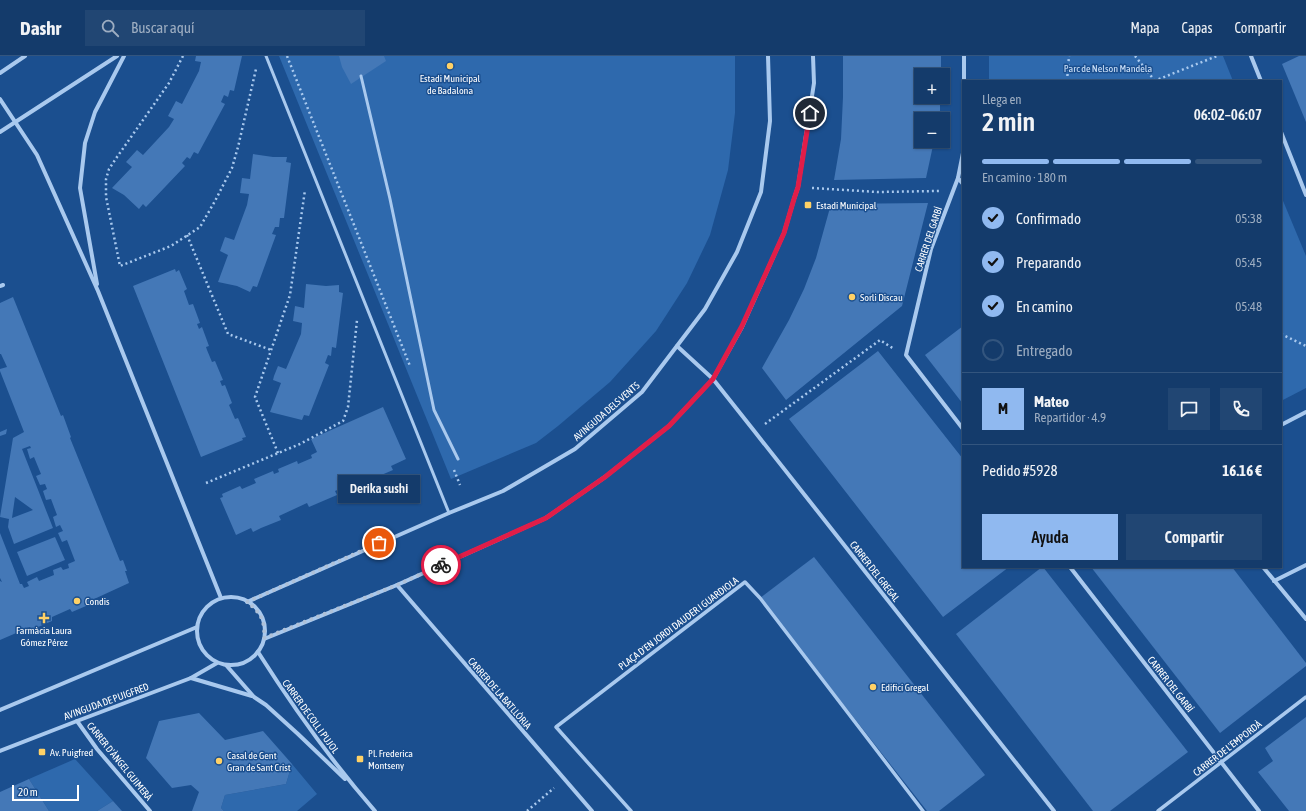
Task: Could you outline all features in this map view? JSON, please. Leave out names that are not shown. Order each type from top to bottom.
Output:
[{"type":"street","points":[[0,73],[25,56]]},
{"type":"street","points":[[0,132],[117,56]]},
{"type":"street","points":[[98,291],[80,188],[85,143],[95,112],[124,56]]},
{"type":"street","name":"AVINGUDA DELS VENTS","points":[[247,602],[449,513],[503,491],[575,449],[642,392],[706,309],[737,252],[761,192],[770,120],[768,56]]},
{"type":"street","points":[[264,638],[397,585],[546,518],[605,477],[669,426],[713,379],[742,326],[784,233],[798,187],[814,83],[813,56]]},
{"type":"street","points":[[964,56],[964,80]]},
{"type":"street","points":[[1251,56],[1261,80]]},
{"type":"street","points":[[0,99],[37,155],[98,291],[221,598]]},
{"type":"street","points":[[1282,135],[1306,195]]},
{"type":"street","name":"CARRER DEL GARBÍ","points":[[906,355],[932,249],[958,178],[962,158]]},
{"type":"street","points":[[958,178],[962,183]]},
{"type":"street","name":"CARRER DEL GREGAL","points":[[677,346],[713,379],[1054,811]]},
{"type":"street","points":[[906,355],[962,428]]},
{"type":"street","points":[[1282,424],[1306,412]]},
{"type":"street","points":[[1274,581],[1306,565]]},
{"type":"street","name":"CARRER DEL GARBÍ","points":[[1071,568],[1259,811]]},
{"type":"street","points":[[1264,568],[1306,619]]},
{"type":"street","name":"PLAÇA D'EN JORDI DAUDER I GUARDIOLA","points":[[631,811],[556,727],[745,582],[765,605],[923,811]]},
{"type":"street","name":"CARRER DE LA BATLLÒRIA","points":[[397,585],[592,811]]},
{"type":"street","points":[[232,597],[247,602],[256,609],[262,617],[264,638],[258,652],[250,660],[239,664],[226,665],[217,663],[201,648],[197,637],[196,627],[199,618],[205,609],[221,598],[232,597]]},
{"type":"street","points":[[0,710],[196,627]]},
{"type":"street","name":"CARRER DE COLL I PUJOL","points":[[258,652],[283,691],[354,787],[375,811]]},
{"type":"street","name":"AVINGUDA DE PUIGFRED","points":[[0,751],[192,678],[217,663]]},
{"type":"street","name":"CARRER DE COLL I PUJOL","points":[[226,665],[254,697],[266,705],[354,787]]},
{"type":"street","name":"CARRER DE COLL I PUJOL","points":[[192,678],[254,697]]},
{"type":"street","name":"CARRER DE L'EMPORDÀ","points":[[1158,811],[1306,697]]},
{"type":"street","name":"CARRER D'ÀNGEL GUIMERÀ","points":[[77,721],[97,749],[150,811]]},
{"type":"lane","points":[[266,56],[449,513]]},
{"type":"lane","points":[[361,76],[390,199],[434,410],[458,459]]},
{"type":"path","points":[[183,56],[169,83],[109,169],[106,179],[106,196],[120,266],[171,246],[200,226],[232,168],[257,65]]},
{"type":"path","points":[[287,56],[411,368]]},
{"type":"path","points":[[1067,80],[1069,56]]},
{"type":"path","points":[[1135,56],[1154,80]]},
{"type":"path","points":[[1157,80],[1217,56]]},
{"type":"path","points":[[278,453],[255,397],[290,295],[306,183],[312,172],[328,162]]},
{"type":"path","points":[[798,187],[878,192],[953,191]]},
{"type":"path","points":[[187,236],[228,334],[271,350]]},
{"type":"path","points":[[206,483],[300,444],[343,420],[348,407],[359,308],[364,301],[379,289]]},
{"type":"path","points":[[1282,334],[1306,346]]},
{"type":"path","points":[[755,432],[880,340],[906,355]]},
{"type":"path","points":[[451,463],[460,485]]},
{"type":"path","points":[[528,811],[564,779]]},
{"type":"green space","points":[[279,56],[735,56],[735,113],[728,170],[710,235],[687,283],[656,331],[610,382],[558,426],[536,443],[451,479]]},
{"type":"green space","name":"Parc de Nelson Mandela","points":[[989,56],[1223,56],[1233,80],[989,80]]},
{"type":"green space","points":[[1282,198],[1306,256],[1306,388],[1282,400]]},
{"type":"green space","points":[[75,759],[113,801],[97,811],[49,811],[29,779]]},
{"type":"green space","points":[[292,764],[317,794],[297,811],[224,811],[221,808],[225,795],[286,784]]},
{"type":"building","points":[[196,56],[242,56],[234,91],[230,90],[228,97],[224,95],[221,102],[225,104],[198,154],[194,152],[190,159],[187,157],[182,163],[185,166],[146,207],[143,204],[139,209],[124,195],[112,188],[132,167],[126,162],[137,150],[143,155],[169,127],[174,119],[168,116],[176,101],[182,104],[199,71],[201,62],[195,61]]},
{"type":"building","points":[[339,56],[384,56],[386,61],[351,84],[342,67]]},
{"type":"building","points":[[843,56],[941,56],[941,68],[914,68],[914,104],[940,104],[940,112],[914,112],[914,148],[932,148],[926,178],[834,180],[841,139]]},
{"type":"building","points":[[1299,56],[1306,56],[1306,122],[1282,64]]},
{"type":"building","points":[[253,154],[273,157],[287,157],[286,162],[291,163],[284,218],[280,218],[279,227],[275,227],[272,234],[276,235],[257,287],[253,286],[250,292],[237,286],[218,282],[228,255],[220,251],[225,237],[234,240],[247,205],[249,194],[240,193],[242,178],[250,179]]},
{"type":"building","name":"Sorli Discau","points":[[928,203],[902,306],[786,400],[762,368],[789,320],[804,289],[816,258],[831,204]]},
{"type":"building","points":[[175,269],[176,272],[179,270],[187,289],[184,291],[189,305],[193,304],[200,323],[197,324],[199,329],[202,327],[209,346],[206,347],[207,350],[212,362],[215,361],[223,380],[220,381],[222,386],[225,385],[232,403],[229,405],[235,419],[238,418],[246,437],[242,438],[243,440],[201,457],[133,286]]},
{"type":"building","points":[[306,284],[326,286],[339,285],[339,292],[343,293],[336,348],[332,347],[331,356],[328,355],[325,363],[329,365],[309,416],[304,415],[302,420],[270,412],[281,383],[273,380],[274,376],[278,366],[286,369],[301,334],[302,323],[293,321],[295,306],[304,308]]},
{"type":"building","points":[[13,297],[61,416],[63,415],[71,437],[70,438],[120,561],[123,560],[129,583],[92,600],[93,603],[72,612],[70,609],[52,617],[52,621],[31,630],[30,627],[0,640],[0,581],[2,582],[0,578],[0,533],[20,584],[22,584],[24,588],[29,586],[27,582],[37,577],[39,581],[54,575],[53,570],[61,567],[63,570],[69,568],[68,564],[75,561],[67,540],[62,542],[58,533],[63,531],[60,525],[56,527],[53,517],[57,515],[51,499],[46,500],[43,491],[47,489],[45,484],[40,485],[36,476],[41,474],[34,457],[30,459],[27,449],[31,448],[30,446],[22,449],[53,528],[14,544],[8,527],[9,519],[0,517],[13,438],[24,432],[0,371],[0,369],[7,367],[0,354],[0,303]],"holes":[[[15,497],[33,510],[12,518]]]},
{"type":"building","points":[[962,327],[962,403],[925,355]]},
{"type":"building","points":[[878,351],[962,458],[962,568],[1008,568],[943,617],[789,419]]},
{"type":"building","points":[[383,407],[406,459],[391,466],[393,470],[365,482],[364,479],[335,491],[337,495],[309,507],[307,503],[279,516],[281,520],[253,532],[251,528],[236,535],[220,498],[223,497],[222,494],[240,486],[242,489],[256,483],[254,479],[273,471],[274,474],[279,472],[278,469],[297,461],[298,464],[312,458],[311,455],[317,452],[311,439]]},
{"type":"building","points":[[7,429],[6,434],[0,436],[0,432]]},
{"type":"building","points":[[55,537],[65,560],[27,576],[17,552]]},
{"type":"building","name":"Edifici Gregal","points":[[814,557],[985,775],[939,811],[927,811],[760,598]]},
{"type":"building","points":[[1041,568],[1044,568],[1188,752],[1110,811],[1093,811],[956,634]]},
{"type":"building","points":[[1092,568],[1233,568],[1306,663],[1306,666],[1220,733]]},
{"type":"building","name":"Casal de Gent Gran de Sant Crist","points":[[199,713],[225,740],[263,731],[292,764],[286,784],[225,795],[221,808],[224,811],[192,811],[199,792],[191,785],[172,788],[146,758],[159,721]]},
{"type":"building","points":[[1306,717],[1306,811],[1289,811],[1258,772],[1273,761],[1265,748]]},
{"type":"building","points":[[29,779],[49,811],[0,811],[0,792]]},
{"type":"building","points":[[113,801],[122,811],[97,811]]},
{"type":"way so far","points":[[379,543],[247,602],[256,609],[262,617],[264,638],[397,585],[441,565]]},
{"type":"place","name":"Estadi Municipal de Badalona","points":[[450,66]]},
{"type":"place","name":"Estadi Municipal","points":[[808,205]]},
{"type":"place","name":"Sorli Discau","points":[[852,297]]},
{"type":"place","name":"Derika sushi","points":[[379,543]]},
{"type":"place","name":"Condis","points":[[77,601]]},
{"type":"place","name":"Farmàcia Laura Gómez Pérez","points":[[44,618]]},
{"type":"place","name":"Edifici Gregal","points":[[873,687]]},
{"type":"place","name":"Av. Puigfred","points":[[42,752]]},
{"type":"place","name":"Pl. Frederica Montseny","points":[[360,759]]},
{"type":"place","name":"Casal de Gent Gran de Sant Crist","points":[[219,761]]},
{"type":"route","points":[[441,565],[546,518],[605,477],[669,426],[713,379],[742,326],[784,233],[798,187],[810,113]]}]
